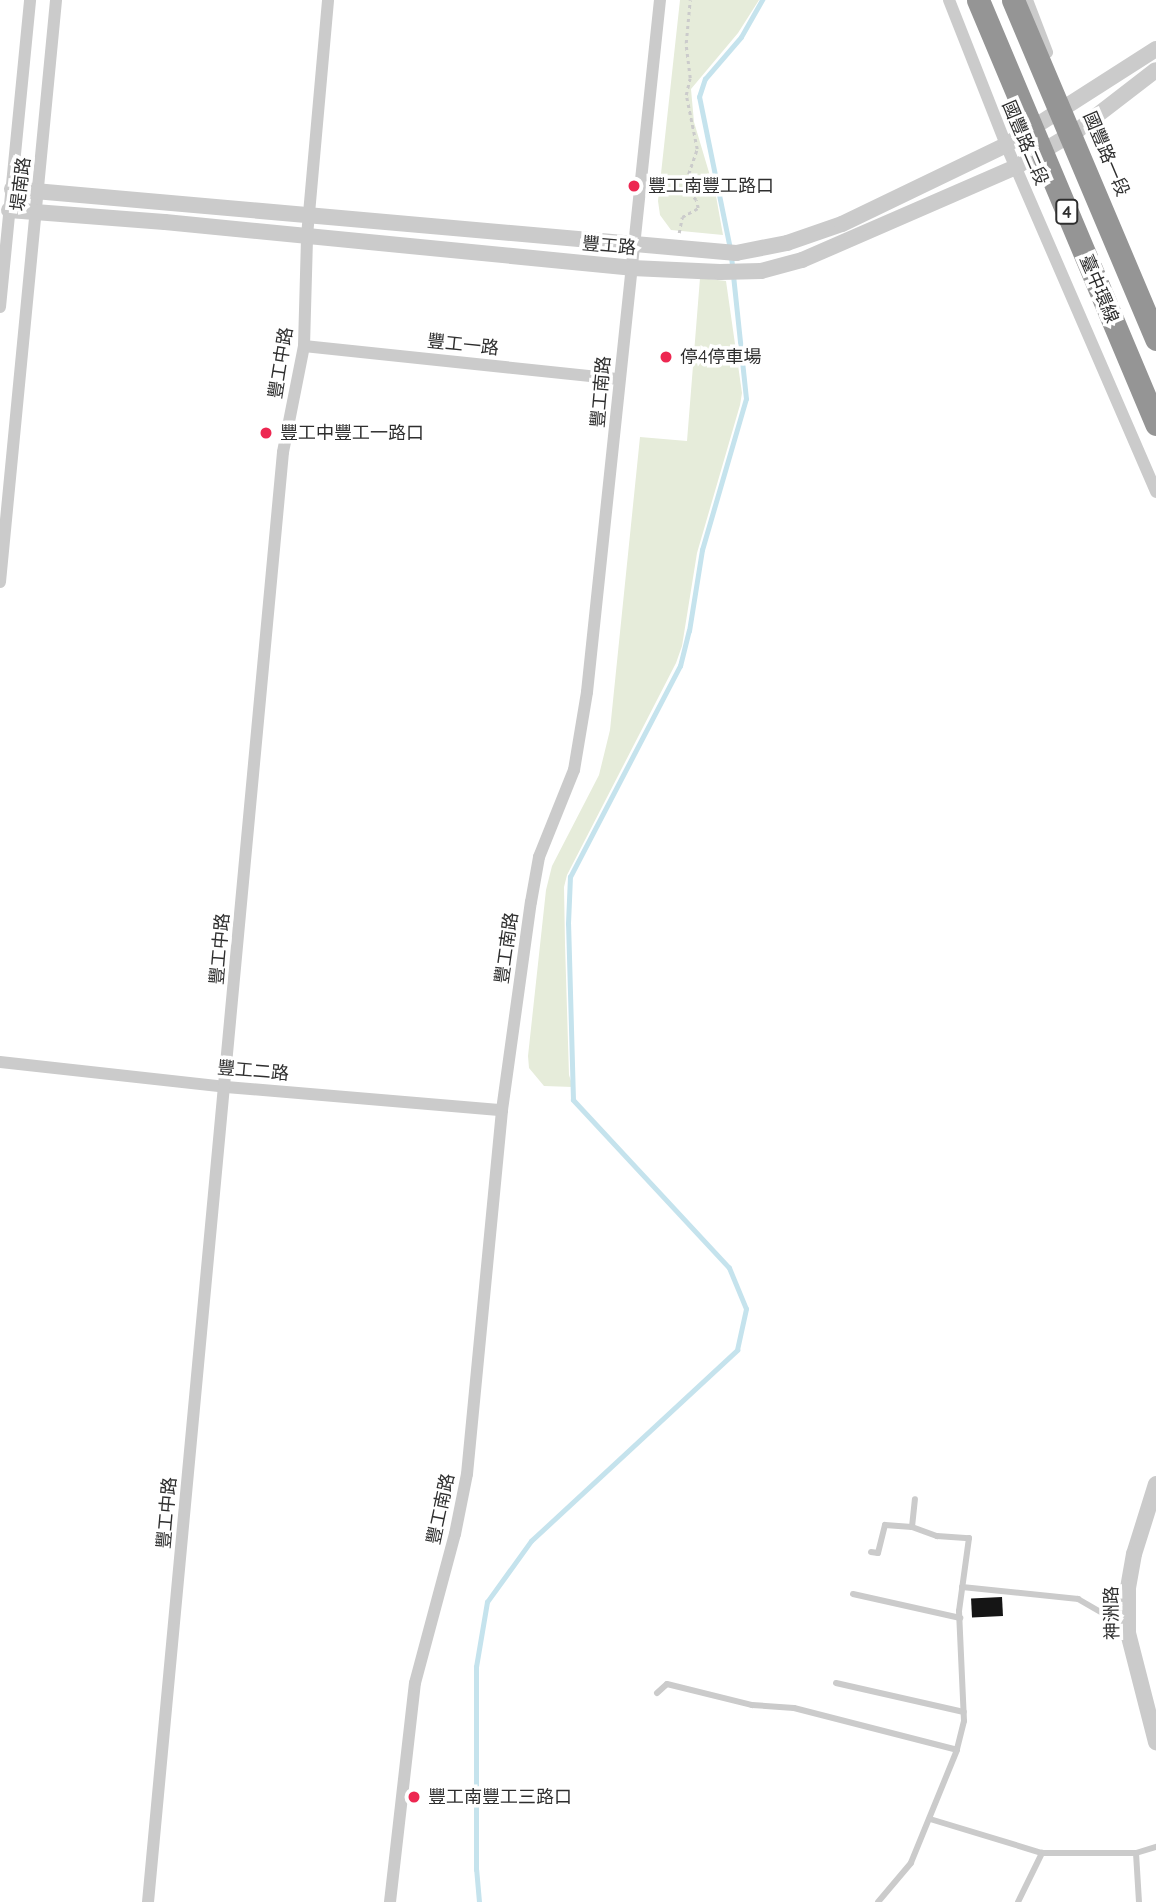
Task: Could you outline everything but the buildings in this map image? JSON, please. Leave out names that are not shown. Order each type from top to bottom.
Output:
[{"type":"highway","name":"臺中環線","points":[[978,0],[1156,424]]},
{"type":"highway","name":"臺中環線","points":[[1013,0],[1156,339]]},
{"type":"street","name":"堤南路","points":[[0,307],[30,0]]},
{"type":"street","name":"堤南路","points":[[0,582],[56,0]]},
{"type":"street","name":"豐工中路","points":[[148,1902],[226,1087],[283,452],[304,346],[307,236],[328,0]]},
{"type":"street","name":"豐工南路","points":[[390,1902],[415,1683],[455,1534],[467,1474],[502,1110],[539,858],[574,770],[581,739],[613,461],[619,379],[660,0]]},
{"type":"street","name":"國豐路二段","points":[[949,0],[1006,145],[1156,492]]},
{"type":"street","name":"國豐路一段","points":[[1027,0],[1068,108],[1156,320]]},
{"type":"street","name":"豐工路","points":[[12,189],[728,253],[787,243],[842,224],[1006,145],[1068,108],[1156,49]]},
{"type":"street","name":"豐工路","points":[[9,210],[632,268],[738,273],[802,261],[1016,167],[1078,130],[1156,70]]},
{"type":"street","name":"豐工一路","points":[[304,346],[619,379]]},
{"type":"street","name":"豐工二路","points":[[0,1062],[226,1087],[502,1110]]},
{"type":"street","name":"神洲路","points":[[1155,1734],[1128,1633],[1128,1609],[1134,1554],[1156,1484]]},
{"type":"lane","points":[[912,1527],[915,1499]]},
{"type":"lane","points":[[871,1552],[878,1553],[886,1525],[912,1527],[937,1536],[969,1538],[960,1618],[964,1712],[957,1750],[911,1863],[878,1902]]},
{"type":"lane","points":[[962,1587],[1078,1599],[1107,1616],[1128,1609]]},
{"type":"lane","points":[[853,1594],[960,1618]]},
{"type":"lane","points":[[836,1683],[964,1712]]},
{"type":"lane","points":[[657,1693],[667,1684],[752,1705],[793,1708],[957,1750]]},
{"type":"lane","points":[[930,1819],[1042,1853],[1136,1853],[1156,1847]]},
{"type":"lane","points":[[1018,1902],[1042,1853]]},
{"type":"lane","points":[[1136,1853],[1139,1902]]},
{"type":"path","points":[[679,250],[682,217],[698,208],[696,200],[684,187],[697,149],[686,95],[690,78],[686,43],[690,0]]},
{"type":"green space","points":[[680,0],[759,0],[738,33],[691,89],[694,122],[716,196],[723,235],[671,230],[660,215],[658,201]]},
{"type":"green space","points":[[700,278],[726,281],[742,393],[740,405],[697,553],[682,646],[676,663],[567,875],[564,887],[565,944],[569,1075],[573,1087],[544,1086],[529,1068],[528,1056],[546,890],[552,866],[599,775],[610,730],[640,437],[687,441]]},
{"type":"waterway","points":[[730,249],[699,97],[705,79],[741,37],[762,0]]},
{"type":"waterway","points":[[479,1902],[476,1870],[476,1667],[487,1602],[531,1541],[737,1350],[746,1309],[729,1268],[573,1100],[568,924],[570,877],[680,666],[689,631],[702,550],[746,399],[731,257]]},
{"type":"place","name":"豐工南豐工路口","points":[[634,186]]},
{"type":"place","name":"停4停車場","points":[[666,357]]},
{"type":"place","name":"豐工中豐工一路口","points":[[266,433]]},
{"type":"place","name":"豐工南豐工三路口","points":[[414,1797]]}]
